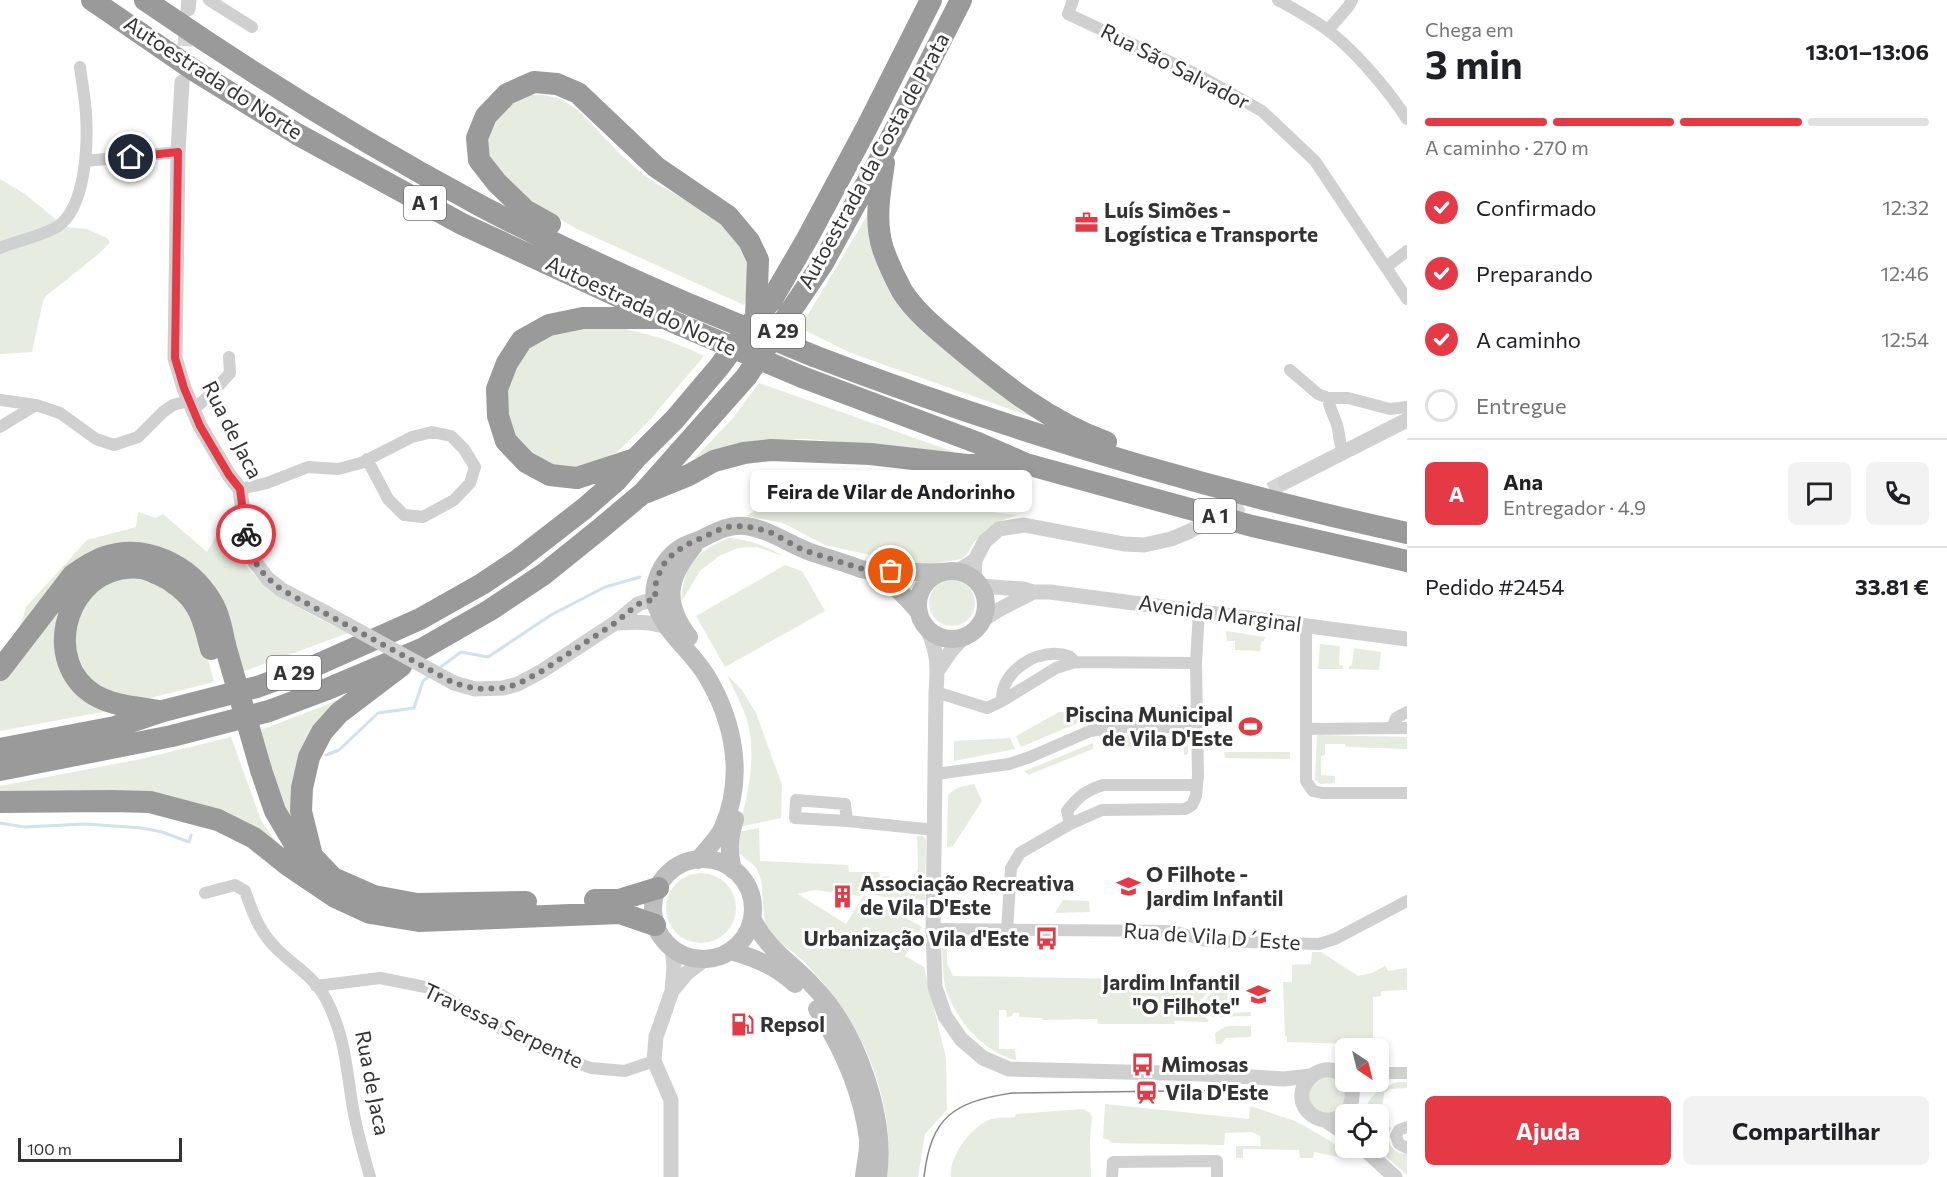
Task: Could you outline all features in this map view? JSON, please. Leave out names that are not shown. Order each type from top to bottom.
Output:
[{"type":"highway","name":"Autoestrada do Norte","points":[[92,0],[195,71],[297,134],[462,224],[672,321],[802,377],[978,443],[1026,464],[1252,526],[1407,561]]},
{"type":"highway","name":"Autoestrada do Norte","points":[[145,0],[302,103],[479,204],[608,268],[693,306],[891,386],[1006,425],[1257,499],[1407,533]]},
{"type":"highway","name":"Autoestrada da Costa de Prata","points":[[0,749],[115,727],[163,711],[257,687],[312,667],[420,620],[482,584],[554,533],[616,481],[690,402],[771,301],[867,127],[931,0]]},
{"type":"highway","name":"Autoestrada da Costa de Prata","points":[[0,770],[172,736],[269,711],[422,649],[490,610],[544,574],[643,494],[746,377],[823,263],[886,148],[961,0]]},
{"type":"highway","points":[[608,268],[584,242],[525,210],[497,183],[479,160],[477,138],[486,116],[507,94],[534,82],[557,84],[578,93],[656,167],[728,216],[749,241],[758,260],[756,317]]},
{"type":"highway","points":[[886,148],[879,199],[882,247],[903,292],[926,320],[1021,397],[1079,432],[1139,453],[1168,474]]},
{"type":"highway","points":[[635,459],[577,478],[550,476],[526,462],[506,441],[498,416],[497,389],[507,363],[522,340],[549,325],[583,318],[672,321]]},
{"type":"highway","points":[[643,494],[689,475],[714,461],[744,453],[771,450],[870,454],[967,465],[1026,464]]},
{"type":"highway","points":[[0,670],[73,575],[107,556],[126,553],[159,556],[178,566],[198,583],[220,621],[218,647]]},
{"type":"highway","points":[[163,711],[111,703],[92,693],[73,672],[68,660],[65,644],[66,623],[72,606],[81,591],[93,580],[110,571],[140,568],[166,577],[196,605],[218,647],[255,771],[263,813],[276,838],[309,866],[335,897],[370,913],[419,921],[620,913],[655,925]]},
{"type":"highway","points":[[309,866],[301,811],[303,788],[309,757],[322,732],[339,713],[422,649]]},
{"type":"highway","points":[[0,802],[150,802],[180,809],[218,820],[254,838],[289,866],[309,866],[374,896],[417,904],[619,900],[658,888]]},
{"type":"main road","points":[[733,870],[728,852],[730,835],[743,791],[746,748],[734,706],[711,666],[663,602],[656,581],[663,565],[686,545],[725,527],[744,526],[768,531],[803,550],[878,574],[906,597],[918,611],[927,629],[944,639],[964,637],[978,628],[982,621],[986,610],[986,598],[964,577],[891,571],[878,574]]},
{"type":"main road","points":[[698,860],[723,829],[733,793],[735,765],[733,740],[725,709],[706,674],[669,628],[657,609],[663,602],[683,558],[699,540]]},
{"type":"main road","points":[[918,611],[921,591],[934,575],[964,577]]},
{"type":"main road","points":[[711,860],[723,863],[733,870],[743,880],[749,891],[752,905],[752,918],[744,937],[730,951],[714,958],[693,958],[682,955],[662,938],[655,925],[653,906],[658,888],[674,868],[686,862],[711,860]]},
{"type":"main road","points":[[752,918],[760,935],[770,946],[814,986],[844,1027],[856,1049],[878,1126],[880,1163],[878,1177]]},
{"type":"main road","points":[[730,951],[758,959],[784,973],[810,998],[833,1033],[858,1096],[868,1141],[864,1177]]},
{"type":"street","points":[[209,0],[252,27]]},
{"type":"street","name":"Rua São Salvador","points":[[1073,0],[1068,14],[1200,76],[1262,111],[1315,161],[1407,299]]},
{"type":"street","points":[[1278,0],[1328,30],[1402,101],[1407,119]]},
{"type":"street","points":[[1328,30],[1352,0]]},
{"type":"street","points":[[0,248],[56,227],[68,217],[80,189],[85,161],[86,114],[80,67]]},
{"type":"street","name":"Rua de Jaca","points":[[182,82],[178,152],[175,358],[190,406],[229,475],[240,489],[247,540],[254,561],[260,570],[282,590],[454,683],[476,689],[503,688],[518,684],[615,623],[638,604],[663,602]]},
{"type":"street","points":[[85,161],[178,152]]},
{"type":"street","points":[[1386,267],[1407,251]]},
{"type":"street","points":[[0,400],[36,405],[60,413],[96,439],[114,445],[138,436],[173,405],[190,406],[212,393],[230,373],[229,357]]},
{"type":"street","points":[[1290,370],[1318,394],[1328,398],[1348,398],[1390,409],[1407,407]]},
{"type":"street","points":[[1328,398],[1328,405],[1337,424],[1338,440],[1343,452]]},
{"type":"street","points":[[0,427],[36,405]]},
{"type":"street","points":[[1285,482],[1407,420]]},
{"type":"street","points":[[240,489],[267,483],[308,467],[338,469],[367,459],[412,437],[432,432],[451,436],[464,449],[475,467],[470,483],[454,500],[423,517],[404,515],[388,499],[367,459]]},
{"type":"street","points":[[964,577],[985,541],[999,529],[1024,525],[1124,544],[1144,545],[1171,539],[1188,532]]},
{"type":"street","name":"Avenida Marginal","points":[[964,577],[1032,592],[1050,592],[1407,639]]},
{"type":"street","name":"Avenida Marginal","points":[[982,621],[1005,605],[1032,592]]},
{"type":"street","points":[[933,929],[1007,930],[1011,868],[1020,853],[1070,824],[1102,810],[1185,809],[1192,805],[1197,785],[1198,611]]},
{"type":"street","points":[[615,623],[639,621],[656,623],[669,628]]},
{"type":"street","points":[[1306,626],[1306,781],[1313,791],[1322,793],[1407,793]]},
{"type":"street","points":[[927,629],[935,646],[938,670],[933,929],[935,987],[945,1016],[961,1039],[983,1058],[1010,1069],[1204,1074],[1284,1079],[1310,1076],[1326,1070],[1335,1072]]},
{"type":"street","points":[[938,670],[964,637]]},
{"type":"street","points":[[1002,701],[1002,692],[1010,676],[1021,664],[1038,656],[1052,654],[1067,655],[1075,662]]},
{"type":"street","points":[[936,692],[987,708],[1056,668],[1075,662],[1197,663]]},
{"type":"street","points":[[1392,728],[1396,718],[1407,712]]},
{"type":"street","points":[[936,774],[1009,764],[1090,731],[1119,727],[1198,727]]},
{"type":"street","points":[[1306,729],[1407,728]]},
{"type":"street","points":[[1070,824],[1067,811],[1079,796],[1103,785],[1197,785]]},
{"type":"street","points":[[847,821],[936,830]]},
{"type":"street","name":"Rua de Jaca","points":[[205,893],[235,885],[244,891],[254,917],[266,938],[303,971],[325,996],[340,1031],[354,1115],[369,1177]]},
{"type":"street","name":"Rua de Vila D´Este","points":[[1007,930],[1173,931],[1206,941],[1319,944],[1335,939],[1407,901]]},
{"type":"street","points":[[671,1177],[671,1100],[654,1061],[656,1037],[672,991],[674,967],[672,948]]},
{"type":"street","points":[[672,991],[687,973],[705,959]]},
{"type":"street","name":"Travessa Serpente","points":[[316,986],[380,978],[430,988],[480,1019],[556,1055],[591,1068],[625,1071],[654,1061]]},
{"type":"street","points":[[1389,1073],[1407,1073]]},
{"type":"street","points":[[1310,1076],[1302,1091],[1305,1107],[1317,1119],[1335,1120]]},
{"type":"street","points":[[1284,1079],[1302,1091]]},
{"type":"street","points":[[1325,1120],[1335,1127]]},
{"type":"street","points":[[1407,1127],[1399,1130],[1396,1136],[1399,1144],[1407,1148]]},
{"type":"street","points":[[1374,1158],[1395,1177]]},
{"type":"street","points":[[1112,1177],[1113,1162],[1216,1161],[1217,1177]]},
{"type":"shaded area","points":[[525,95],[545,95],[561,99],[579,111],[619,153],[646,177],[724,223],[749,255],[748,293],[744,305],[577,229],[525,199],[492,171],[487,138],[491,122],[506,106]]},
{"type":"shaded area","points":[[0,179],[25,194],[65,227],[87,229],[107,238],[110,243],[46,296],[32,352],[0,354]]},
{"type":"shaded area","points":[[871,209],[880,268],[1049,423],[851,353],[800,328]]},
{"type":"shaded area","points":[[609,326],[658,337],[704,356],[648,422],[617,452],[583,468],[559,467],[538,460],[516,442],[503,402],[518,356],[553,332]]},
{"type":"shaded area","points":[[759,383],[957,453],[809,439],[759,440],[695,458],[733,418]]},
{"type":"shaded area","points":[[790,489],[1018,515],[988,528],[961,559],[921,566],[825,545],[783,523],[746,516]]},
{"type":"shaded area","points":[[236,502],[237,544],[250,570],[289,602],[348,633],[242,672],[148,544],[18,634],[26,607],[87,540],[136,527],[138,512],[156,518],[163,514],[207,552]]},
{"type":"shaded area","points":[[728,538],[757,544],[783,556],[757,547],[738,548],[719,556],[700,571],[681,602],[685,578],[693,561],[706,550]]},
{"type":"shaded area","points":[[785,565],[802,571],[825,611],[725,667],[696,616]]},
{"type":"shaded area","points":[[120,576],[157,580],[182,600],[204,645],[214,682],[150,698],[125,698],[111,693],[89,679],[72,644],[77,608],[89,592]]},
{"type":"shaded area","points":[[952,580],[968,587],[975,603],[968,619],[952,626],[936,619],[929,603],[936,587]]},
{"type":"shaded area","points":[[69,592],[58,644],[113,710],[0,731],[0,676]]},
{"type":"shaded area","points":[[1226,631],[1265,637],[1261,642],[1260,651],[1235,650],[1235,641],[1227,641]]},
{"type":"shaded area","points":[[1320,644],[1340,646],[1339,665],[1343,666],[1343,669],[1318,669]]},
{"type":"shaded area","points":[[1354,648],[1381,652],[1379,670],[1349,669],[1352,665]]},
{"type":"shaded area","points":[[727,675],[742,690],[756,713],[782,785],[781,818],[739,827],[751,771],[751,742],[745,714]]},
{"type":"shaded area","points":[[369,685],[329,717],[300,837],[277,794],[258,731],[324,706]]},
{"type":"shaded area","points":[[1128,708],[1127,719],[1094,721],[1094,709]]},
{"type":"shaded area","points":[[1059,712],[1090,712],[1090,718],[1021,747],[1016,736]]},
{"type":"shaded area","points":[[1120,735],[1188,736],[1188,754],[1184,755],[1184,743],[1161,744],[1150,748],[1104,747],[1105,737]]},
{"type":"shaded area","points":[[1317,735],[1407,737],[1407,749],[1325,744],[1325,755],[1321,756],[1321,775],[1335,776],[1335,783],[1320,784],[1315,780]]},
{"type":"shaded area","points":[[231,737],[261,820],[282,852],[229,819],[0,796],[0,786],[141,759]]},
{"type":"shaded area","points":[[1010,738],[1015,749],[954,761],[954,741]]},
{"type":"shaded area","points":[[1093,743],[1093,749],[1028,775],[1025,771]]},
{"type":"shaded area","points":[[1224,752],[1290,752],[1290,759],[1225,758]]},
{"type":"shaded area","points":[[974,784],[982,801],[953,846],[947,847],[948,795],[963,786]]},
{"type":"shaded area","points":[[759,828],[760,861],[848,865],[849,872],[879,872],[880,877],[889,876],[891,880],[912,879],[918,869],[917,836],[924,836],[926,841],[925,900],[883,897],[864,891],[860,896],[814,890],[798,894],[846,924],[864,895],[922,927],[905,956],[924,967],[946,1058],[947,1110],[925,1134],[918,1177],[887,1177],[889,1150],[882,1096],[862,1042],[833,995],[806,964],[777,940],[767,927],[759,874],[755,866],[739,853],[737,832]]},
{"type":"shaded area","points":[[701,873],[714,876],[726,883],[733,895],[736,908],[733,921],[726,933],[714,940],[701,943],[688,940],[676,933],[669,921],[666,908],[669,895],[676,883],[688,876]]},
{"type":"shaded area","points":[[1063,900],[1089,901],[1090,912],[1055,913]]},
{"type":"shaded area","points":[[947,945],[947,963],[953,976],[1190,980],[1191,986],[1199,980],[1208,992],[1195,1007],[1209,1021],[1174,1021],[1175,1024],[1098,1024],[1097,1019],[1043,1020],[1042,1018],[1019,1017],[1019,1013],[1013,1013],[1012,1016],[1007,1017],[1006,1010],[999,1010],[999,1049],[1015,1049],[1016,1060],[994,1051],[983,1043],[958,1015],[944,982],[942,946]]},
{"type":"shaded area","points":[[1312,952],[1321,952],[1358,976],[1372,973],[1385,966],[1388,971],[1407,968],[1407,990],[1381,991],[1381,996],[1373,997],[1373,1038],[1335,1038],[1335,1044],[1287,1042],[1283,982],[1292,982],[1292,965],[1311,964]]},
{"type":"shaded area","points":[[1220,976],[1221,982],[1226,982],[1229,1013],[1251,1012],[1251,1016],[1212,1017],[1201,1006],[1212,992],[1209,985]]},
{"type":"shaded area","points":[[1232,1026],[1251,1026],[1251,1037],[1226,1038],[1221,1044],[1216,1044],[1215,1034],[1218,1030]]},
{"type":"shaded area","points":[[1332,1074],[1335,1077],[1335,1092],[1346,1092],[1345,1104],[1335,1104],[1335,1112],[1325,1116],[1308,1105],[1309,1086],[1318,1078]]},
{"type":"shaded area","points":[[1397,1082],[1407,1082],[1407,1088],[1389,1090],[1389,1086]]},
{"type":"shaded area","points":[[1379,1092],[1386,1092],[1383,1104],[1367,1104]]},
{"type":"shaded area","points":[[1105,1104],[1249,1119],[1250,1106],[1295,1121],[1327,1139],[1335,1145],[1335,1156],[1314,1152],[1313,1158],[1300,1158],[1299,1150],[1243,1149],[1243,1158],[1236,1158],[1236,1146],[1261,1146],[1260,1136],[1252,1132],[1225,1133],[1224,1145],[1112,1143],[1103,1138]]},
{"type":"shaded area","points":[[1083,1109],[1092,1117],[1091,1177],[951,1177],[953,1160],[963,1142],[985,1122],[995,1118],[1015,1117],[1016,1114]]},
{"type":"shaded area","points":[[1389,1142],[1397,1152],[1407,1154],[1407,1175],[1387,1158]]},
{"type":"waterway","points":[[438,669],[461,652],[488,657],[551,615],[605,587],[640,577]]},
{"type":"waterway","points":[[326,755],[339,750],[378,713],[414,708],[423,681],[431,675]]},
{"type":"waterway","points":[[0,823],[24,827],[86,824],[142,828],[162,832],[189,842],[191,835]]},
{"type":"tunnel","points":[[183,69],[187,21]]},
{"type":"tunnel","points":[[1188,532],[1285,482]]},
{"type":"tram line","points":[[924,1177],[927,1156],[940,1126],[961,1107],[975,1101],[1012,1093],[1253,1090]]},
{"type":"way so far","points":[[246,534],[254,561],[268,579],[282,590],[454,683],[476,689],[503,688],[518,684],[615,623],[638,604],[655,599],[656,581],[663,565],[673,554],[686,545],[725,527],[744,526],[768,531],[803,550],[878,574],[891,571]]},
{"type":"place","name":"Luís Simões - Logística e Transporte","points":[[1086,223]]},
{"type":"place","name":"Feira de Vilar de Andorinho","points":[[891,571]]},
{"type":"place","name":"Piscina Municipal de Vila D'Este","points":[[1251,727]]},
{"type":"place","name":"O Filhote - Jardim Infantil","points":[[1128,887]]},
{"type":"place","name":"Associação Recreativa de Vila D'Este","points":[[842,896]]},
{"type":"place","name":"Urbanização Vila d'Este","points":[[1047,939]]},
{"type":"place","name":"Jardim Infantil \"O Filhote\"","points":[[1258,995]]},
{"type":"place","name":"Repsol","points":[[742,1025]]},
{"type":"place","name":"Mimosas","points":[[1143,1065]]},
{"type":"place","name":"Vila D'Este","points":[[1147,1093]]},
{"type":"route","points":[[131,157],[178,152],[175,358],[192,411],[229,475],[240,489],[246,534]]}]
